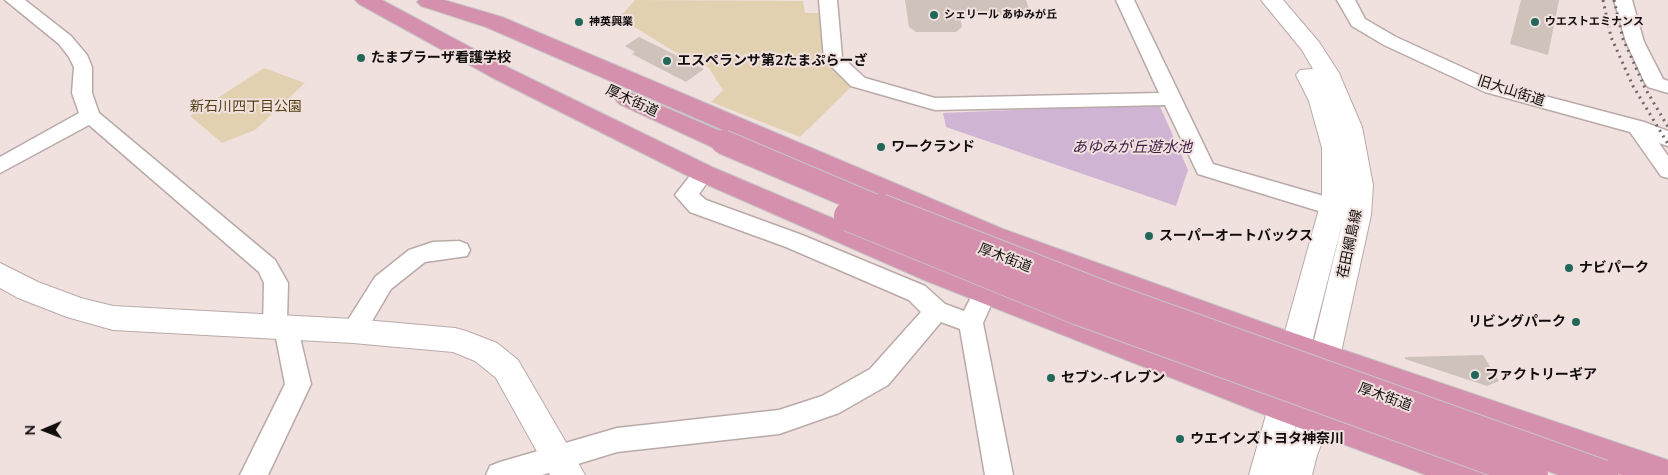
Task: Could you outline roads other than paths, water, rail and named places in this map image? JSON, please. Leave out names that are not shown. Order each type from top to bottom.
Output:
[{"type":"highway","points":[[366,0],[464,55],[703,173],[815,222],[985,292],[1284,408],[1468,475]]},
{"type":"highway","points":[[410,3],[494,22],[969,226],[1310,352],[1666,475]]},
{"type":"highway","name":"厚木街道","points":[[410,3],[468,39],[621,115],[889,233],[1079,310],[1532,475]]},
{"type":"highway","name":"厚木街道","points":[[410,3],[911,222],[1103,296],[1604,475]]},
{"type":"main road","name":"荏田綱島線","points":[[1253,0],[1269,17],[1331,102]]},
{"type":"main road","name":"荏田綱島線","points":[[1266,475],[1284,408],[1310,352],[1345,213],[1335,198],[1335,148],[1327,73],[1272,0]]},
{"type":"main road","points":[[0,274],[28,290],[69,306],[113,318],[353,331],[455,340],[486,352],[508,369],[564,466]]},
{"type":"main road","name":"荏田綱島線","points":[[1295,475],[1300,455],[1315,420],[1310,352]]},
{"type":"street","points":[[14,0],[65,40],[78,55],[83,67],[82,93],[90,116],[267,266],[276,283],[281,328],[298,384],[254,475]]},
{"type":"street","points":[[828,0],[833,59],[858,82],[935,104],[1172,99]]},
{"type":"street","points":[[1125,0],[1205,169],[1345,213]]},
{"type":"street","name":"旧大山街道","points":[[1346,0],[1358,22],[1390,41],[1492,88],[1637,127],[1668,139]]},
{"type":"street","points":[[1623,0],[1635,42],[1655,83],[1668,87]]},
{"type":"street","points":[[0,166],[90,116]]},
{"type":"street","points":[[1637,127],[1668,171]]},
{"type":"street","points":[[703,173],[686,195],[698,206],[794,241],[917,292],[936,311],[971,323]]},
{"type":"street","points":[[353,331],[383,283],[417,256],[433,252],[459,250]]},
{"type":"street","points":[[985,292],[971,323],[999,475]]},
{"type":"street","points":[[500,475],[564,466],[617,440],[778,422],[830,405],[879,376],[936,311]]},
{"type":"water","name":"あゆみが丘遊水池","points":[[1159,104],[1188,170],[1176,206],[946,127],[943,113]]},
{"type":"railway","points":[[1603,0],[1611,37],[1633,86],[1668,144]]},
{"type":"railway","points":[[1614,0],[1623,39],[1645,88],[1668,127]]},
{"type":"place","name":"シェリール あゆみが丘","points":[[934,15]]},
{"type":"place","name":"神英興業","points":[[579,22]]},
{"type":"place","name":"ウエストエミナンス","points":[[1535,22]]},
{"type":"place","name":"たまプラーザ看護学校","points":[[361,58]]},
{"type":"place","name":"エスペランサ第2たまぷらーざ","points":[[667,61]]},
{"type":"place","name":"ワークランド","points":[[881,147]]},
{"type":"place","name":"スーパーオートバックス","points":[[1149,236]]},
{"type":"place","name":"ナビパーク","points":[[1569,268]]},
{"type":"place","name":"リビングパーク","points":[[1576,322]]},
{"type":"place","name":"ファクトリーギア","points":[[1475,375]]},
{"type":"place","name":"セブン-イレブン","points":[[1051,378]]},
{"type":"place","name":"ウエインズトヨタ神奈川","points":[[1180,439]]},
{"type":"park label","name":"新石川四丁目公園","points":[[246,107]]}]
